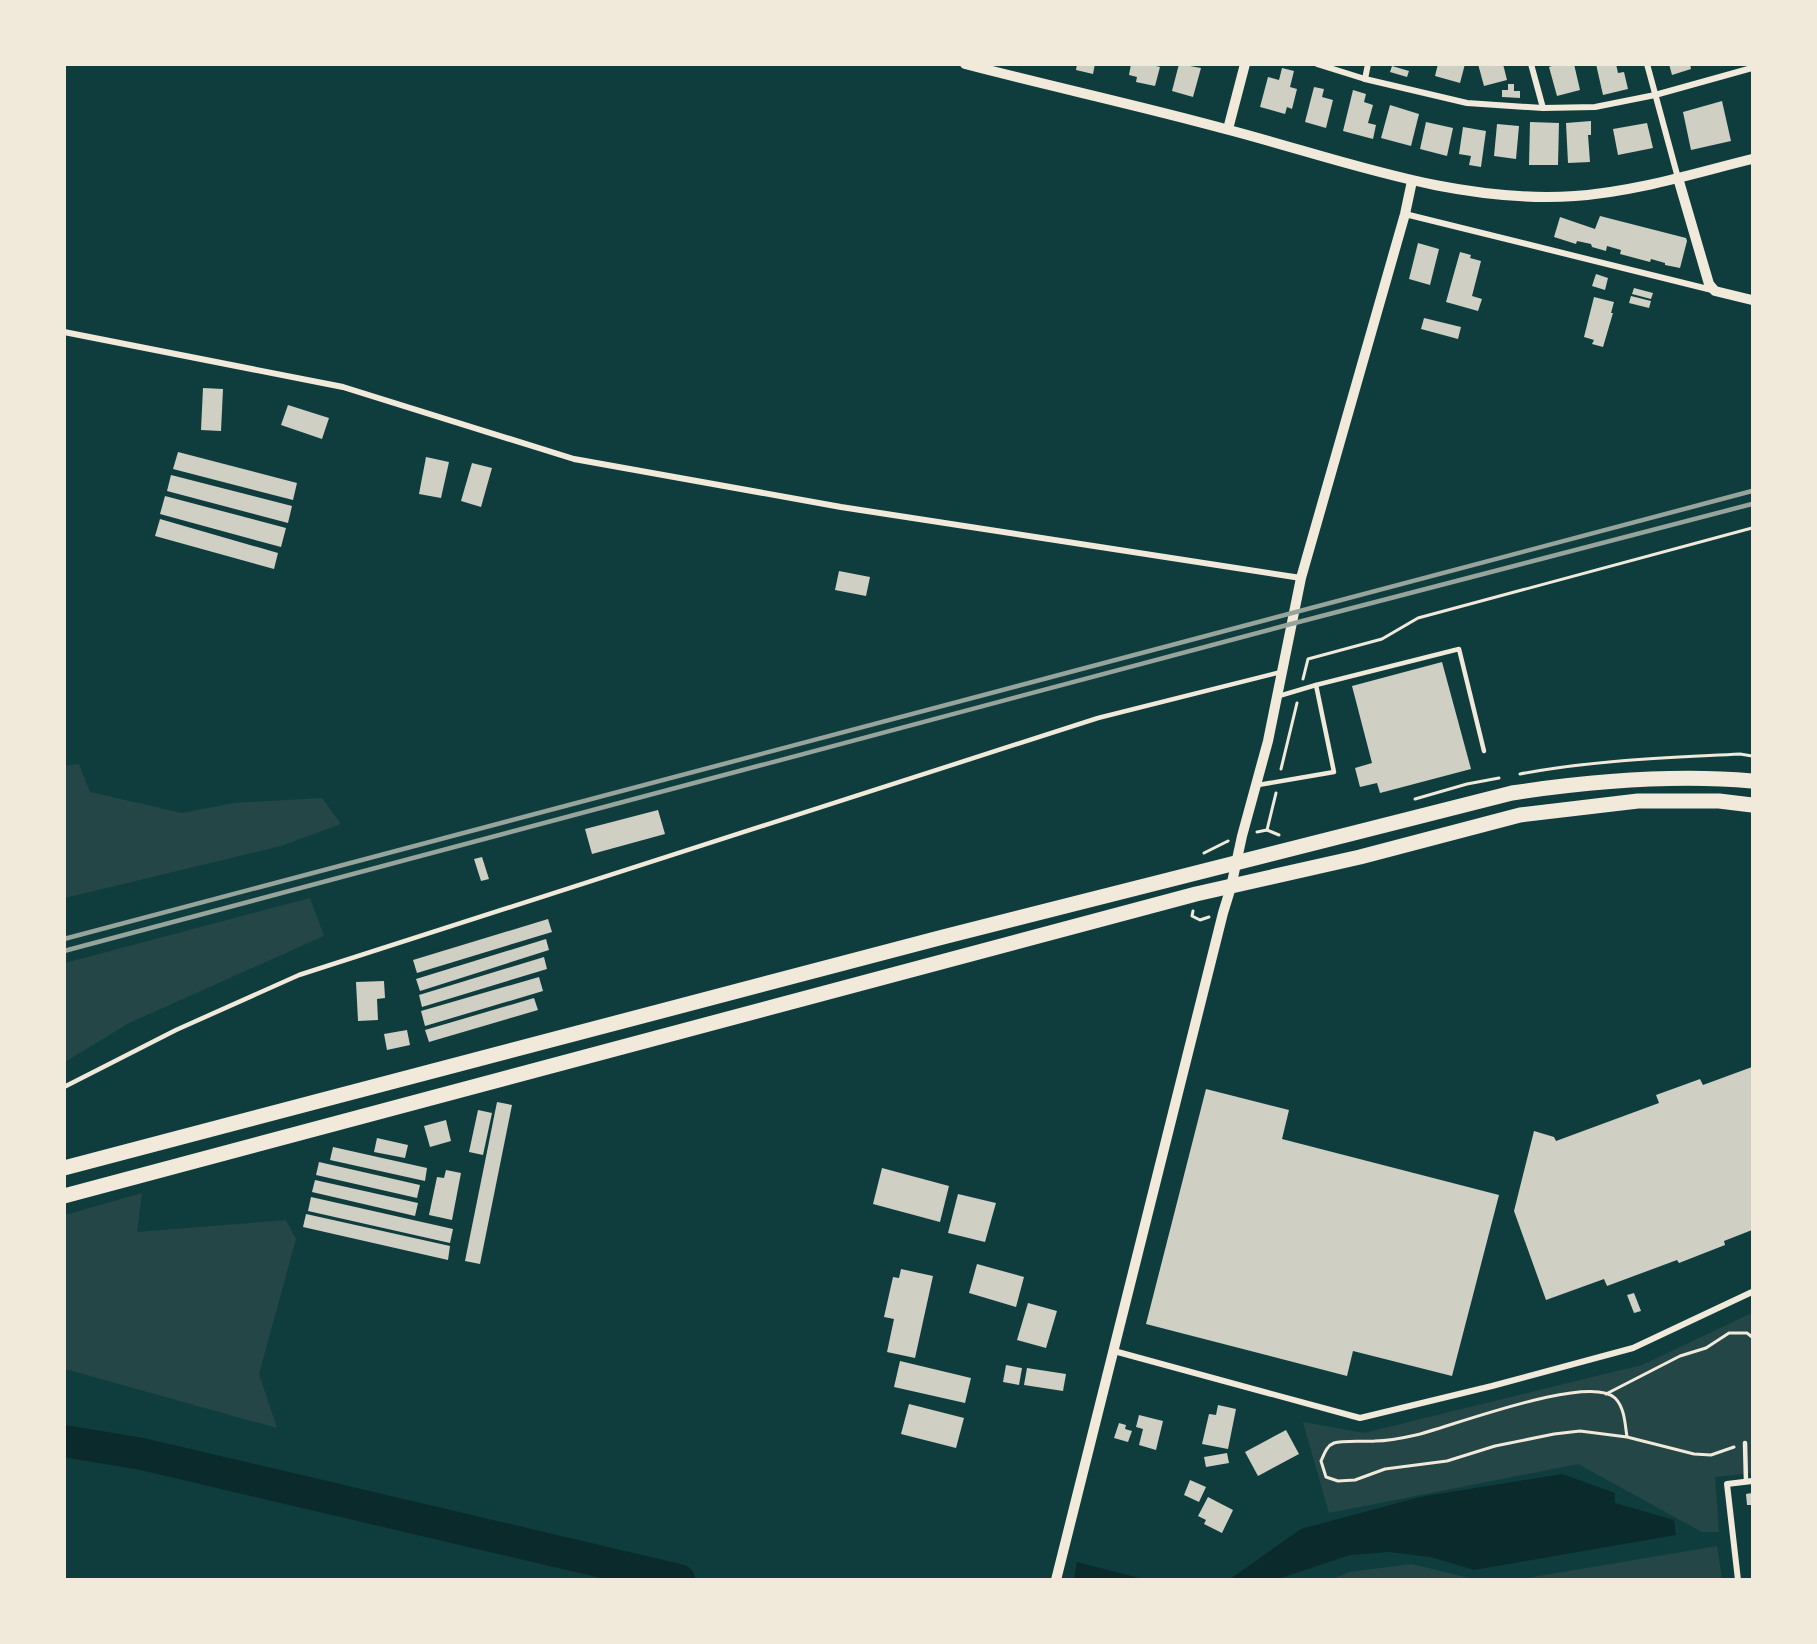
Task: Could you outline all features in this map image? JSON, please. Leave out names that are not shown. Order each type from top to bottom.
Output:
[{"type":"main road","points":[[64,1168],[920,943],[1512,794],[1571,784],[1635,780],[1718,778],[1752,781]]},
{"type":"main road","points":[[64,1196],[1116,915],[1374,854],[1520,815],[1638,801],[1719,801],[1752,805]]},
{"type":"street","points":[[965,64],[999,69],[1228,129],[1412,181],[1473,193],[1575,196],[1678,178],[1752,159]]},
{"type":"street","points":[[1228,129],[1245,64]]},
{"type":"street","points":[[1317,64],[1365,79],[1467,103],[1543,108],[1595,107],[1655,95],[1752,68]]},
{"type":"street","points":[[1365,79],[1368,64]]},
{"type":"street","points":[[1532,64],[1543,108]]},
{"type":"street","points":[[1647,64],[1709,284],[1715,291]]},
{"type":"street","points":[[1056,1580],[1237,863],[1277,696],[1301,578],[1412,181]]},
{"type":"street","points":[[1404,214],[1752,300]]},
{"type":"street","points":[[64,332],[343,387],[574,459],[841,507],[1301,578]]},
{"type":"street","points":[[1114,1351],[1360,1418],[1633,1348],[1752,1292]]},
{"type":"street","points":[[1738,1580],[1727,1484],[1749,1481]]},
{"type":"lane","points":[[1277,696],[1459,649],[1484,751]]},
{"type":"lane","points":[[64,1087],[176,1030],[298,975],[1098,718],[1281,672]]},
{"type":"lane","points":[[1256,785],[1334,772],[1316,685]]},
{"type":"lane","points":[[1744,1443],[1749,1481]]},
{"type":"path","points":[[1606,1394],[1680,1356],[1706,1348],[1730,1333],[1747,1333],[1752,1337]]},
{"type":"path","points":[[1627,1437],[1624,1416],[1615,1398],[1606,1394],[1569,1393],[1498,1410],[1415,1436],[1379,1441],[1334,1443],[1326,1449],[1321,1461],[1326,1477],[1338,1481],[1355,1479],[1384,1469],[1447,1461],[1496,1446],[1580,1431],[1627,1437],[1694,1455],[1711,1455],[1744,1443]]},
{"type":"shaded area","points":[[79,764],[90,792],[182,813],[234,803],[322,798],[341,824],[281,846],[65,898],[65,766]]},
{"type":"shaded area","points":[[310,898],[324,936],[129,1023],[65,1062],[65,963]]},
{"type":"shaded area","points":[[142,1193],[137,1232],[286,1220],[296,1239],[259,1374],[277,1428],[65,1369],[65,1215]]},
{"type":"shaded area","points":[[1752,1313],[1752,1473],[1715,1477],[1719,1532],[1702,1532],[1578,1464],[1329,1513],[1303,1422],[1364,1433],[1642,1365]]},
{"type":"shaded area","points":[[1562,1474],[1615,1493],[1615,1503],[1674,1520],[1676,1535],[1474,1570],[1431,1557],[1389,1552],[1350,1555],[1278,1579],[1230,1579],[1301,1529],[1420,1497]]},
{"type":"shaded area","points":[[1717,1546],[1722,1579],[1521,1579]]},
{"type":"shaded area","points":[[1077,1562],[1143,1579],[1074,1579]]},
{"type":"shaded area","points":[[1412,1564],[1473,1579],[1333,1579],[1349,1572]]},
{"type":"building","points":[[1077,64],[1095,64],[1093,74],[1076,70]]},
{"type":"building","points":[[1131,64],[1160,67],[1155,86],[1136,82],[1137,77],[1129,75]]},
{"type":"building","points":[[1179,64],[1201,68],[1193,97],[1172,91]]},
{"type":"building","points":[[1438,64],[1465,64],[1460,83],[1435,76]]},
{"type":"building","points":[[1478,64],[1503,64],[1507,80],[1484,86]]},
{"type":"building","points":[[1557,64],[1574,64],[1580,90],[1557,96],[1549,67]]},
{"type":"building","points":[[1596,64],[1616,64],[1618,73],[1624,72],[1628,89],[1603,95]]},
{"type":"building","points":[[1669,64],[1690,64],[1691,69],[1672,75]]},
{"type":"building","points":[[1392,66],[1409,71],[1407,77],[1390,72]]},
{"type":"building","points":[[1282,68],[1294,71],[1290,87],[1297,89],[1292,109],[1287,107],[1285,114],[1260,107],[1268,77],[1279,80]]},
{"type":"building","points":[[1508,84],[1514,84],[1514,91],[1520,91],[1520,98],[1502,97],[1502,90],[1508,90]]},
{"type":"building","points":[[1314,87],[1324,89],[1322,97],[1333,100],[1326,128],[1305,122]]},
{"type":"building","points":[[1353,90],[1366,94],[1364,102],[1373,105],[1368,123],[1376,125],[1373,139],[1343,131]]},
{"type":"building","points":[[1722,101],[1731,141],[1691,150],[1683,112]]},
{"type":"building","points":[[1390,105],[1419,114],[1411,146],[1381,138]]},
{"type":"building","points":[[1591,121],[1591,135],[1588,135],[1590,162],[1568,163],[1566,123]]},
{"type":"building","points":[[1426,122],[1453,128],[1447,156],[1420,149]]},
{"type":"building","points":[[1530,122],[1559,123],[1558,165],[1529,165]]},
{"type":"building","points":[[1647,123],[1653,148],[1618,155],[1613,129]]},
{"type":"building","points":[[1497,124],[1519,126],[1516,159],[1494,156]]},
{"type":"building","points":[[1463,127],[1486,131],[1481,167],[1469,165],[1471,156],[1459,154]]},
{"type":"building","points":[[1600,216],[1686,238],[1680,268],[1651,259],[1650,262],[1620,254],[1621,250],[1607,246],[1606,251],[1592,247],[1591,244],[1577,241],[1576,244],[1554,237],[1560,217],[1595,229]]},
{"type":"building","points":[[1418,243],[1439,249],[1430,285],[1409,279]]},
{"type":"building","points":[[1460,252],[1481,261],[1472,296],[1482,299],[1478,311],[1446,302]]},
{"type":"building","points":[[1596,274],[1608,278],[1605,290],[1592,286]]},
{"type":"building","points":[[1634,288],[1653,293],[1651,299],[1632,294]]},
{"type":"building","points":[[1631,296],[1651,301],[1649,308],[1629,303]]},
{"type":"building","points":[[1594,297],[1614,302],[1603,347],[1592,344],[1594,340],[1584,337]]},
{"type":"building","points":[[1424,318],[1461,327],[1458,339],[1421,329]]},
{"type":"building","points":[[203,388],[223,389],[221,431],[201,430]]},
{"type":"building","points":[[288,405],[329,418],[322,439],[281,425]]},
{"type":"building","points":[[178,452],[297,483],[293,500],[173,469]]},
{"type":"building","points":[[426,457],[449,462],[441,498],[419,494]]},
{"type":"building","points":[[472,463],[492,468],[481,507],[461,501]]},
{"type":"building","points":[[171,475],[292,506],[288,523],[167,491]]},
{"type":"building","points":[[165,496],[286,528],[281,547],[160,514]]},
{"type":"building","points":[[160,519],[278,553],[274,569],[155,536]]},
{"type":"building","points":[[839,571],[870,577],[866,596],[835,590]]},
{"type":"building","points":[[1442,662],[1471,769],[1380,793],[1377,783],[1360,787],[1355,768],[1372,763],[1352,686]]},
{"type":"building","points":[[658,810],[665,834],[592,854],[585,829]]},
{"type":"building","points":[[482,857],[489,879],[481,881],[474,859]]},
{"type":"building","points":[[548,919],[552,932],[417,973],[413,960]]},
{"type":"building","points":[[546,939],[549,950],[420,991],[416,979]]},
{"type":"building","points":[[544,957],[547,969],[422,1007],[419,995]]},
{"type":"building","points":[[539,977],[543,991],[425,1026],[421,1011]]},
{"type":"building","points":[[384,981],[385,998],[377,999],[378,1020],[358,1021],[356,982]]},
{"type":"building","points":[[534,998],[538,1010],[429,1042],[425,1030]]},
{"type":"building","points":[[407,1030],[410,1045],[387,1050],[384,1034]]},
{"type":"building","points":[[1752,1067],[1752,1230],[1724,1241],[1725,1245],[1679,1263],[1677,1260],[1607,1286],[1604,1279],[1546,1300],[1514,1211],[1534,1131],[1554,1137],[1556,1141],[1659,1103],[1656,1095],[1700,1079],[1703,1085]]},
{"type":"building","points":[[1206,1089],[1289,1110],[1282,1139],[1499,1195],[1452,1376],[1353,1351],[1347,1376],[1146,1324]]},
{"type":"building","points":[[497,1102],[512,1105],[480,1264],[465,1261]]},
{"type":"building","points":[[478,1110],[492,1113],[483,1155],[469,1152]]},
{"type":"building","points":[[446,1120],[451,1141],[430,1147],[424,1126]]},
{"type":"building","points":[[377,1138],[408,1145],[405,1158],[374,1152]]},
{"type":"building","points":[[333,1147],[427,1168],[425,1181],[330,1160]]},
{"type":"building","points":[[319,1162],[420,1185],[417,1198],[316,1175]]},
{"type":"building","points":[[882,1168],[949,1186],[940,1222],[873,1204]]},
{"type":"building","points":[[446,1170],[461,1173],[452,1220],[429,1215],[437,1177],[444,1178]]},
{"type":"building","points":[[315,1180],[418,1203],[415,1216],[312,1192]]},
{"type":"building","points":[[958,1194],[996,1203],[985,1242],[948,1233]]},
{"type":"building","points":[[311,1197],[453,1229],[450,1243],[308,1211]]},
{"type":"building","points":[[306,1214],[450,1246],[448,1260],[303,1227]]},
{"type":"building","points":[[977,1264],[1024,1277],[1016,1307],[969,1293]]},
{"type":"building","points":[[901,1269],[933,1276],[915,1358],[887,1352],[894,1319],[884,1317],[893,1277],[899,1278]]},
{"type":"building","points":[[1634,1293],[1641,1311],[1634,1313],[1627,1295]]},
{"type":"building","points":[[1028,1303],[1057,1311],[1046,1348],[1017,1340]]},
{"type":"building","points":[[900,1361],[971,1378],[965,1403],[894,1387]]},
{"type":"building","points":[[1006,1365],[1022,1368],[1019,1385],[1003,1382]]},
{"type":"building","points":[[1027,1368],[1066,1374],[1063,1391],[1024,1385]]},
{"type":"building","points":[[909,1404],[964,1418],[956,1448],[901,1434]]},
{"type":"building","points":[[1218,1405],[1236,1409],[1228,1449],[1202,1444],[1209,1414],[1216,1415]]},
{"type":"building","points":[[1139,1415],[1163,1421],[1156,1450],[1139,1445],[1143,1429],[1136,1427]]},
{"type":"building","points":[[1119,1423],[1126,1425],[1125,1429],[1132,1431],[1128,1442],[1114,1438]]},
{"type":"building","points":[[1286,1430],[1299,1454],[1258,1476],[1245,1452]]},
{"type":"building","points":[[1227,1453],[1229,1463],[1206,1467],[1204,1457]]},
{"type":"building","points":[[1190,1480],[1206,1487],[1199,1502],[1184,1495]]},
{"type":"building","points":[[1752,1493],[1752,1505],[1747,1505],[1746,1494]]},
{"type":"building","points":[[1208,1497],[1233,1510],[1222,1533],[1204,1524],[1206,1520],[1198,1516]]},
{"type":"waterway","points":[[64,1441],[142,1454],[679,1580]]},
{"type":"railway","points":[[64,939],[1752,491]]},
{"type":"railway","points":[[64,951],[1291,624],[1752,504]]}]
